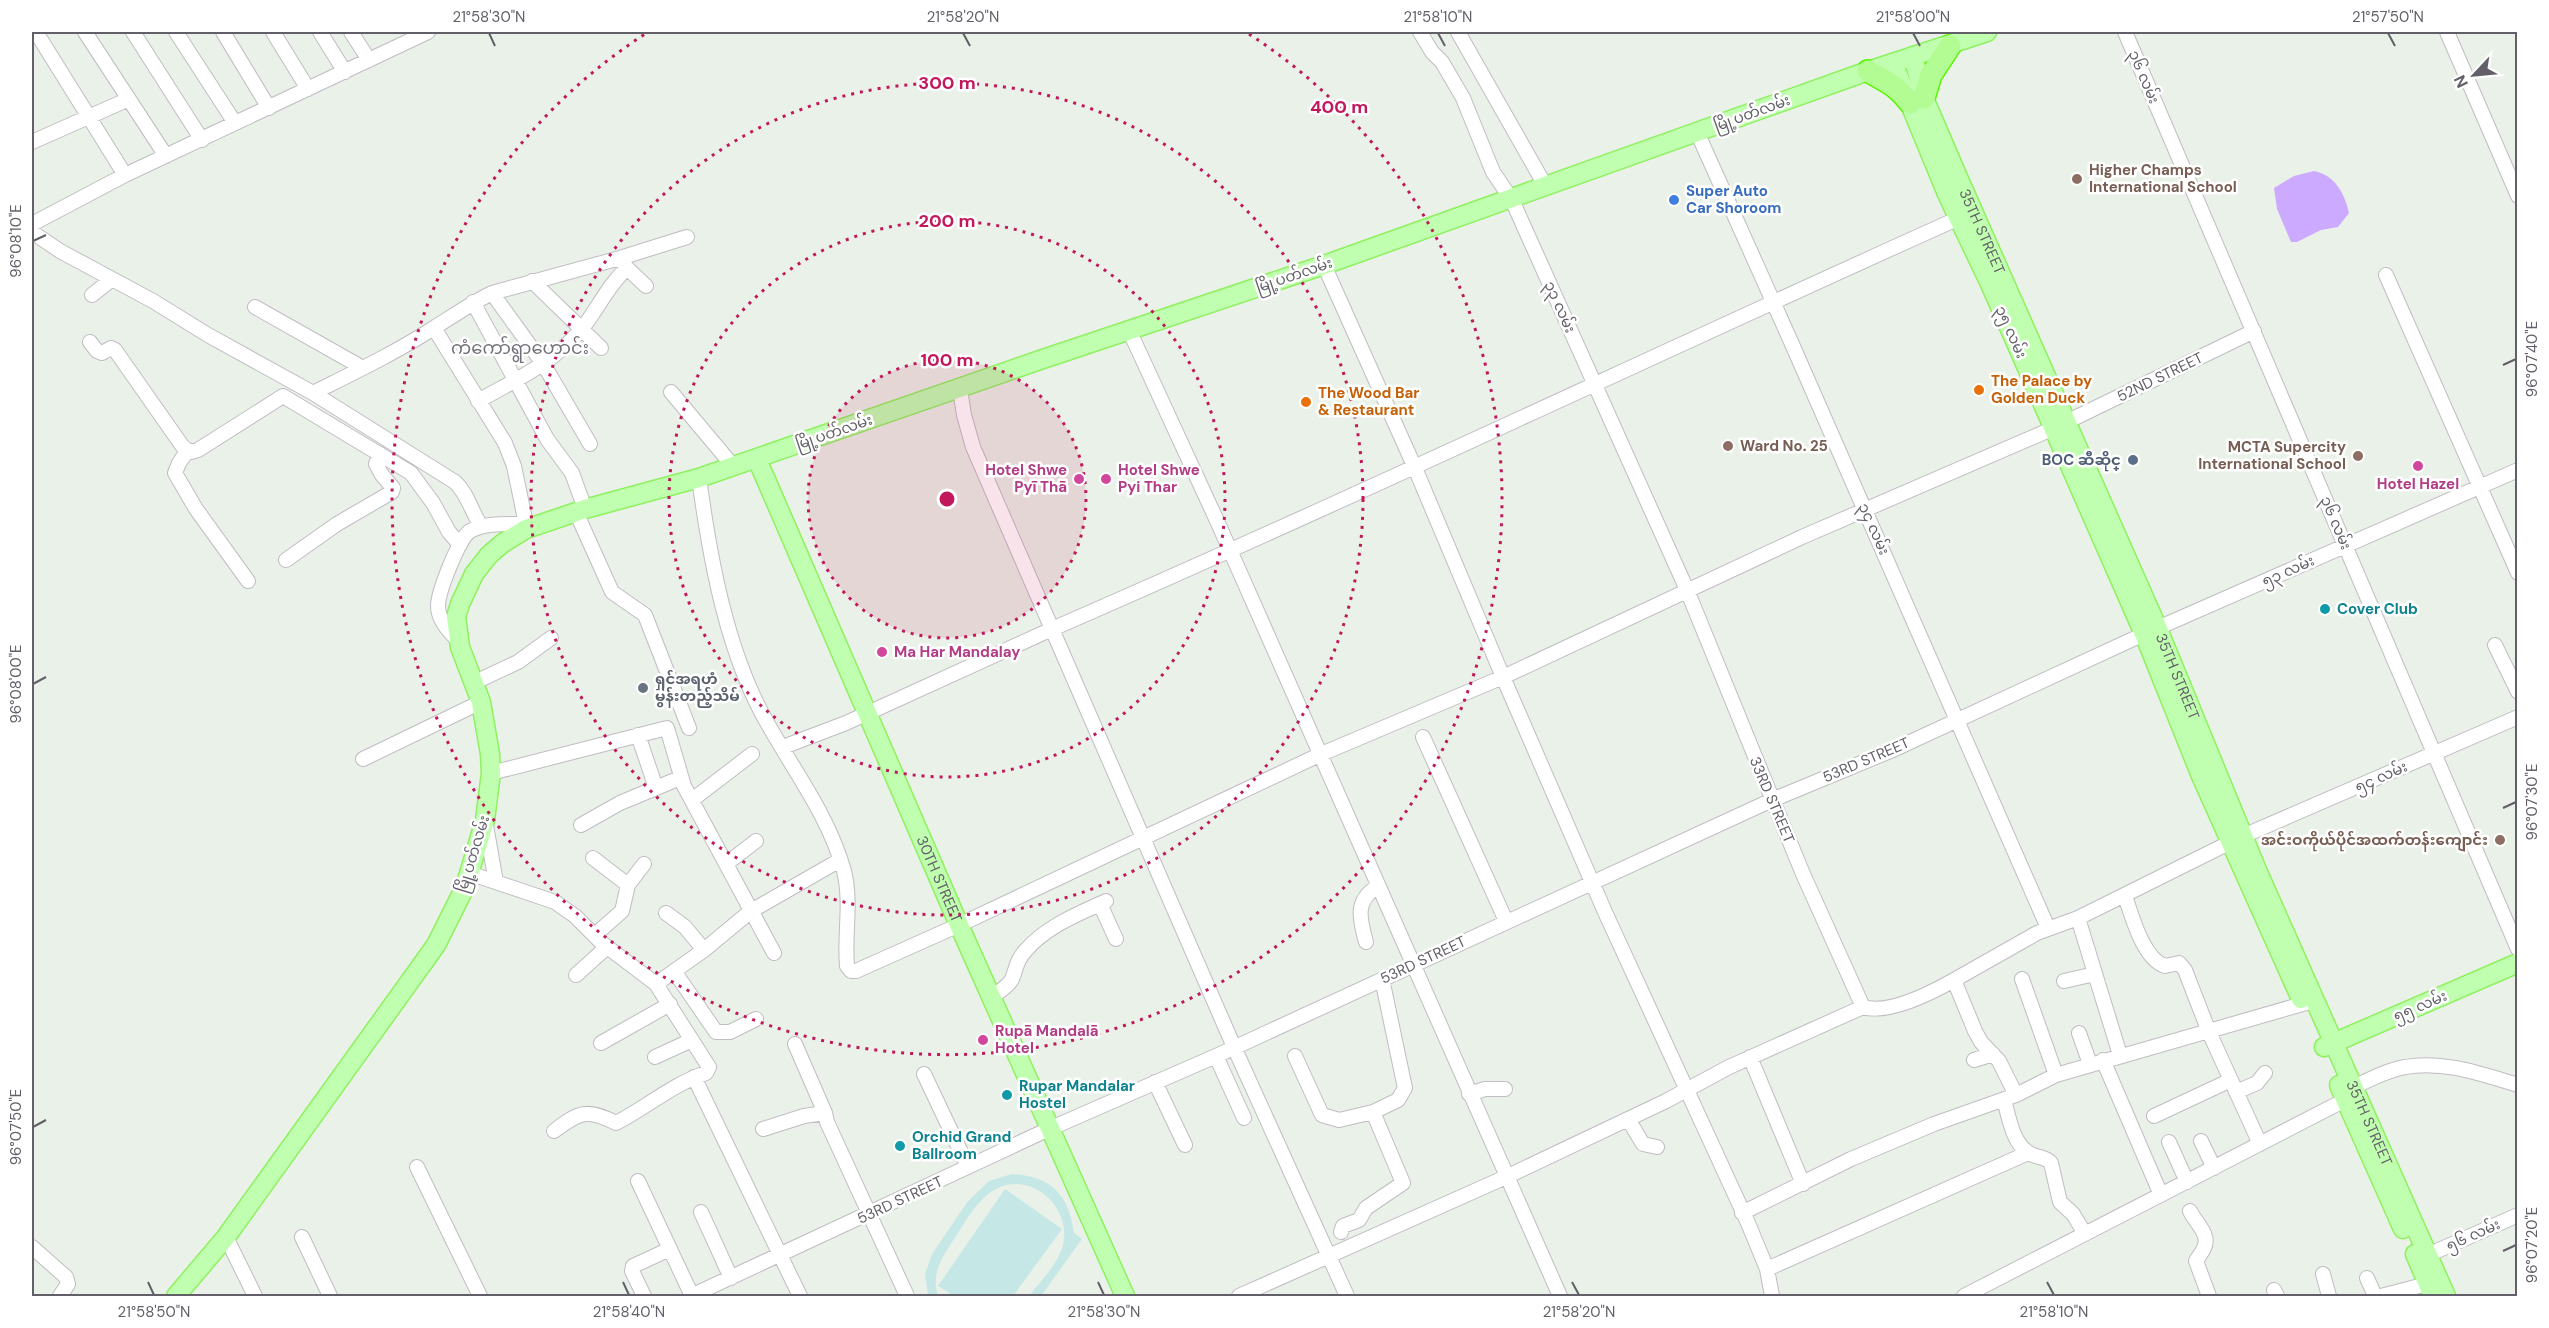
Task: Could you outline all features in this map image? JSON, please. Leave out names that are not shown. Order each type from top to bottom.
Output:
[{"type":"highway","points":[[1868,71],[1887,80],[1917,100],[1950,45]]},
{"type":"main road","name":"မြို့ပတ်လမ်း","points":[[176,1296],[226,1236],[436,945],[465,887],[485,820],[491,773],[481,702],[459,641],[456,617],[460,604],[481,564],[503,543],[534,524],[699,478],[757,459],[1129,330],[1324,266],[1868,71],[1987,32]]},
{"type":"main road","name":"35TH STREET","points":[[1913,56],[1917,100],[1949,178],[2060,425]]},
{"type":"main road","points":[[1893,63],[1917,100]]},
{"type":"main road","name":"၃၅ လမ်း","points":[[1949,178],[1959,218],[2060,425],[2151,631]]},
{"type":"main road","name":"30TH STREET","points":[[757,459],[991,998],[1125,1296]]},
{"type":"main road","name":"35TH STREET","points":[[2151,631],[2237,840],[2349,1094],[2423,1257],[2446,1296]]},
{"type":"main road","name":"၅၅ လမ်း","points":[[2328,1045],[2517,963]]},
{"type":"main road","name":"35TH STREET","points":[[2423,1257],[2430,1290]]},
{"type":"street","points":[[36,32],[125,175]]},
{"type":"street","points":[[85,32],[166,156]]},
{"type":"street","points":[[133,32],[202,140]]},
{"type":"street","points":[[176,32],[235,123]]},
{"type":"street","points":[[223,32],[269,108]]},
{"type":"street","points":[[273,32],[308,89]]},
{"type":"street","points":[[320,32],[345,72]]},
{"type":"street","points":[[351,32],[369,60]]},
{"type":"street","points":[[32,224],[125,175],[428,32]]},
{"type":"street","name":"၃၃ လမ်း","points":[[1420,32],[1432,52],[1442,62],[1463,98],[1493,172],[1512,200],[1687,590]]},
{"type":"street","points":[[1458,32],[1546,187]]},
{"type":"street","name":"၃၆ လမ်း","points":[[2125,32],[2517,949]]},
{"type":"street","points":[[2447,32],[2517,196]]},
{"type":"street","points":[[32,142],[129,99]]},
{"type":"street","name":"၃၄ လမ်း","points":[[1696,132],[2048,928]]},
{"type":"street","points":[[783,747],[868,712],[1230,552],[1959,218]]},
{"type":"street","points":[[32,232],[60,251],[313,393],[455,482],[465,491],[473,514],[481,526]]},
{"type":"street","points":[[313,393],[363,368],[492,293],[532,281],[623,263],[687,237]]},
{"type":"street","points":[[623,263],[646,286]]},
{"type":"street","points":[[478,401],[544,364],[561,351],[582,328],[623,263]]},
{"type":"street","points":[[1324,266],[1416,468],[1592,882],[1743,1213],[1767,1269],[1772,1296]]},
{"type":"street","points":[[2386,275],[2517,573]]},
{"type":"street","points":[[92,295],[112,279]]},
{"type":"street","points":[[532,281],[601,348]]},
{"type":"street","points":[[492,293],[544,364],[590,444]]},
{"type":"street","points":[[473,302],[547,439],[572,473],[580,511],[612,592],[645,615],[689,729]]},
{"type":"street","points":[[255,307],[363,368]]},
{"type":"street","points":[[434,328],[505,443],[534,524],[481,526],[467,532],[444,578],[438,608],[449,632],[459,641]]},
{"type":"street","points":[[1129,330],[1560,1296]]},
{"type":"street","name":"52ND STREET","points":[[840,860],[845,877],[848,905],[847,966],[851,971],[856,971],[959,925],[1319,755],[1503,677],[1687,590],[2060,425],[2254,331]]},
{"type":"street","points":[[90,342],[97,351],[102,353],[111,348],[115,350],[183,447],[191,452],[198,450],[283,396],[411,473],[460,545]]},
{"type":"street","points":[[960,389],[973,447],[1234,1047],[1347,1296]]},
{"type":"street","points":[[671,392],[733,466]]},
{"type":"street","points":[[188,450],[178,463],[175,473],[196,509],[248,581]]},
{"type":"street","points":[[286,560],[336,524],[392,492],[393,488],[376,464],[380,454]]},
{"type":"street","name":"၅၃ လမ်း","points":[[2151,631],[2517,470]]},
{"type":"street","points":[[656,984],[705,950],[752,911],[840,860],[816,801],[769,727],[746,681],[727,621],[705,523],[699,478]]},
{"type":"street","name":"33RD STREET","points":[[1687,590],[1772,800],[1863,1007]]},
{"type":"street","name":"53RD STREET","points":[[692,1296],[1049,1129],[1216,1056],[1772,800],[1895,748],[2151,631]]},
{"type":"street","points":[[474,683],[518,662],[551,638]]},
{"type":"street","points":[[2495,645],[2517,692]]},
{"type":"street","points":[[363,759],[481,702]]},
{"type":"street","name":"၅၄ လမ်း","points":[[1863,1007],[1879,1010],[1929,993],[2048,928],[2078,918],[2237,840],[2517,717]]},
{"type":"street","points":[[491,773],[668,728],[680,778],[774,953]]},
{"type":"street","points":[[638,735],[656,788]]},
{"type":"street","points":[[1423,737],[1506,921]]},
{"type":"street","points":[[692,800],[752,754]]},
{"type":"street","points":[[581,825],[620,803],[680,778]]},
{"type":"street","points":[[485,820],[496,882]]},
{"type":"street","points":[[726,864],[756,841]]},
{"type":"street","points":[[593,858],[628,885]]},
{"type":"street","points":[[596,934],[622,910],[628,885],[644,864]]},
{"type":"street","points":[[468,873],[555,902],[575,916],[608,947],[656,984],[709,1070],[673,1087],[640,1110],[616,1123],[599,1114],[585,1112],[571,1118],[554,1131]]},
{"type":"street","points":[[1366,942],[1359,915],[1362,900],[1368,892],[1377,887]]},
{"type":"street","points":[[2125,896],[2138,930],[2153,958],[2165,966],[2179,963],[2185,970],[2209,1032],[2260,1144]]},
{"type":"street","points":[[991,998],[1011,981],[1015,966],[1027,949],[1043,933],[1070,917],[1103,902],[1116,939]]},
{"type":"street","points":[[666,913],[685,927],[705,950]]},
{"type":"street","points":[[2078,918],[2120,1055]]},
{"type":"street","points":[[576,975],[608,947]]},
{"type":"street","points":[[674,971],[716,1032],[730,1032],[756,1019]]},
{"type":"street","points":[[2064,981],[2095,974]]},
{"type":"street","points":[[1295,1056],[1322,1115],[1339,1120],[1373,1112],[1398,1100],[1404,1088],[1382,979]]},
{"type":"street","points":[[2022,979],[2056,1075]]},
{"type":"street","points":[[1954,980],[1975,1031],[2004,1068],[2016,1138],[2028,1153],[2051,1163],[2060,1202],[2073,1214],[2085,1234]]},
{"type":"street","points":[[1743,1213],[1905,1135],[2010,1097],[2056,1075],[2309,1002]]},
{"type":"street","points":[[601,1043],[670,1004]]},
{"type":"street","points":[[1239,1296],[1506,1177],[1750,1057],[1863,1007]]},
{"type":"street","points":[[2079,1033],[2097,1062],[2161,1195]]},
{"type":"street","points":[[655,1057],[692,1040]]},
{"type":"street","points":[[795,1044],[827,1122],[907,1296]]},
{"type":"street","points":[[1974,1060],[1993,1054]]},
{"type":"street","points":[[1216,1056],[1244,1118]]},
{"type":"street","points":[[1750,1057],[1803,1184]]},
{"type":"street","points":[[1964,1296],[2260,1144],[2394,1069],[2417,1065],[2475,1071],[2517,1085]]},
{"type":"street","points":[[2154,1116],[2234,1086],[2257,1083],[2265,1072]]},
{"type":"street","points":[[924,1074],[968,1167]]},
{"type":"street","points":[[694,1077],[800,1296]]},
{"type":"street","points":[[1155,1082],[1185,1145]]},
{"type":"street","points":[[1470,1094],[1485,1089],[1505,1089]]},
{"type":"street","points":[[1341,1232],[1343,1227],[1359,1220],[1366,1208],[1403,1183],[1373,1112]]},
{"type":"street","points":[[763,1129],[804,1116],[825,1113]]},
{"type":"street","points":[[1628,1119],[1643,1144],[1657,1147]]},
{"type":"street","points":[[2202,1141],[2214,1168]]},
{"type":"street","points":[[2169,1142],[2187,1182]]},
{"type":"street","points":[[1767,1269],[2028,1153]]},
{"type":"street","points":[[417,1167],[480,1296]]},
{"type":"street","points":[[638,1181],[692,1296]]},
{"type":"street","points":[[2190,1211],[2203,1230],[2205,1247],[2196,1261],[2209,1296]]},
{"type":"street","points":[[701,1212],[731,1278]]},
{"type":"street","name":"၅၆ လမ်း","points":[[2423,1257],[2517,1215]]},
{"type":"street","points":[[226,1236],[255,1296]]},
{"type":"street","points":[[302,1237],[330,1296]]},
{"type":"street","points":[[32,1247],[66,1277],[68,1284],[60,1296]]},
{"type":"street","points":[[644,1296],[632,1268],[670,1249]]},
{"type":"street","points":[[2323,1274],[2329,1296]]},
{"type":"street","points":[[2367,1278],[2375,1296]]},
{"type":"street","points":[[2381,1296],[2430,1290]]},
{"type":"shaded area","points":[[2314,171],[2328,177],[2338,186],[2349,213],[2338,227],[2321,230],[2297,242],[2291,242],[2277,209],[2274,188],[2294,176]]},
{"type":"shaded area","points":[[1012,1174],[1037,1179],[1056,1190],[1068,1208],[1074,1233],[1082,1239],[1041,1296],[1029,1296],[1051,1269],[1061,1251],[1064,1237],[1063,1224],[1058,1211],[1040,1191],[1014,1184],[1000,1187],[985,1197],[967,1218],[938,1268],[936,1288],[938,1296],[928,1296],[925,1274],[932,1254],[968,1201],[989,1181]]},
{"type":"shaded area","points":[[1005,1189],[1062,1229],[1013,1296],[954,1296],[938,1286]]},
{"type":"place","name":"Higher Champs International School","points":[[2077,179]]},
{"type":"place","name":"Super Auto Car Shoroom","points":[[1674,200]]},
{"type":"place","name":"The Palace by Golden Duck","points":[[1979,390]]},
{"type":"place","name":"The Wood Bar & Restaurant","points":[[1306,402]]},
{"type":"place","name":"Ward No. 25","points":[[1728,446]]},
{"type":"place","name":"MCTA Supercity International School","points":[[2358,456]]},
{"type":"place","name":"BOC ဆီဆိုင္","points":[[2133,460]]},
{"type":"place","name":"Hotel Hazel","points":[[2418,466]]},
{"type":"place","name":"Hotel Shwe Pyī Thā","points":[[1079,479]]},
{"type":"place","name":"Hotel Shwe Pyi Thar","points":[[1106,479]]},
{"type":"place","name":"Cover Club","points":[[2325,609]]},
{"type":"place","name":"Ma Har Mandalay","points":[[882,652]]},
{"type":"place","name":"ရှင်အရဟံ မွန်းတည့်သိမ်","points":[[643,688]]},
{"type":"place","name":"အင်းဝကိုယ်ပိုင်အထက်တန်းကျောင်း","points":[[2500,840]]},
{"type":"place","name":"Rupā Mandalā Hotel","points":[[983,1040]]},
{"type":"place","name":"Rupar Mandalar Hostel","points":[[1007,1095]]},
{"type":"place","name":"Orchid Grand Ballroom","points":[[900,1146]]},
{"type":"district","name":"ကံကော်ရွာဟောင်း","points":[[520,348]]}]
